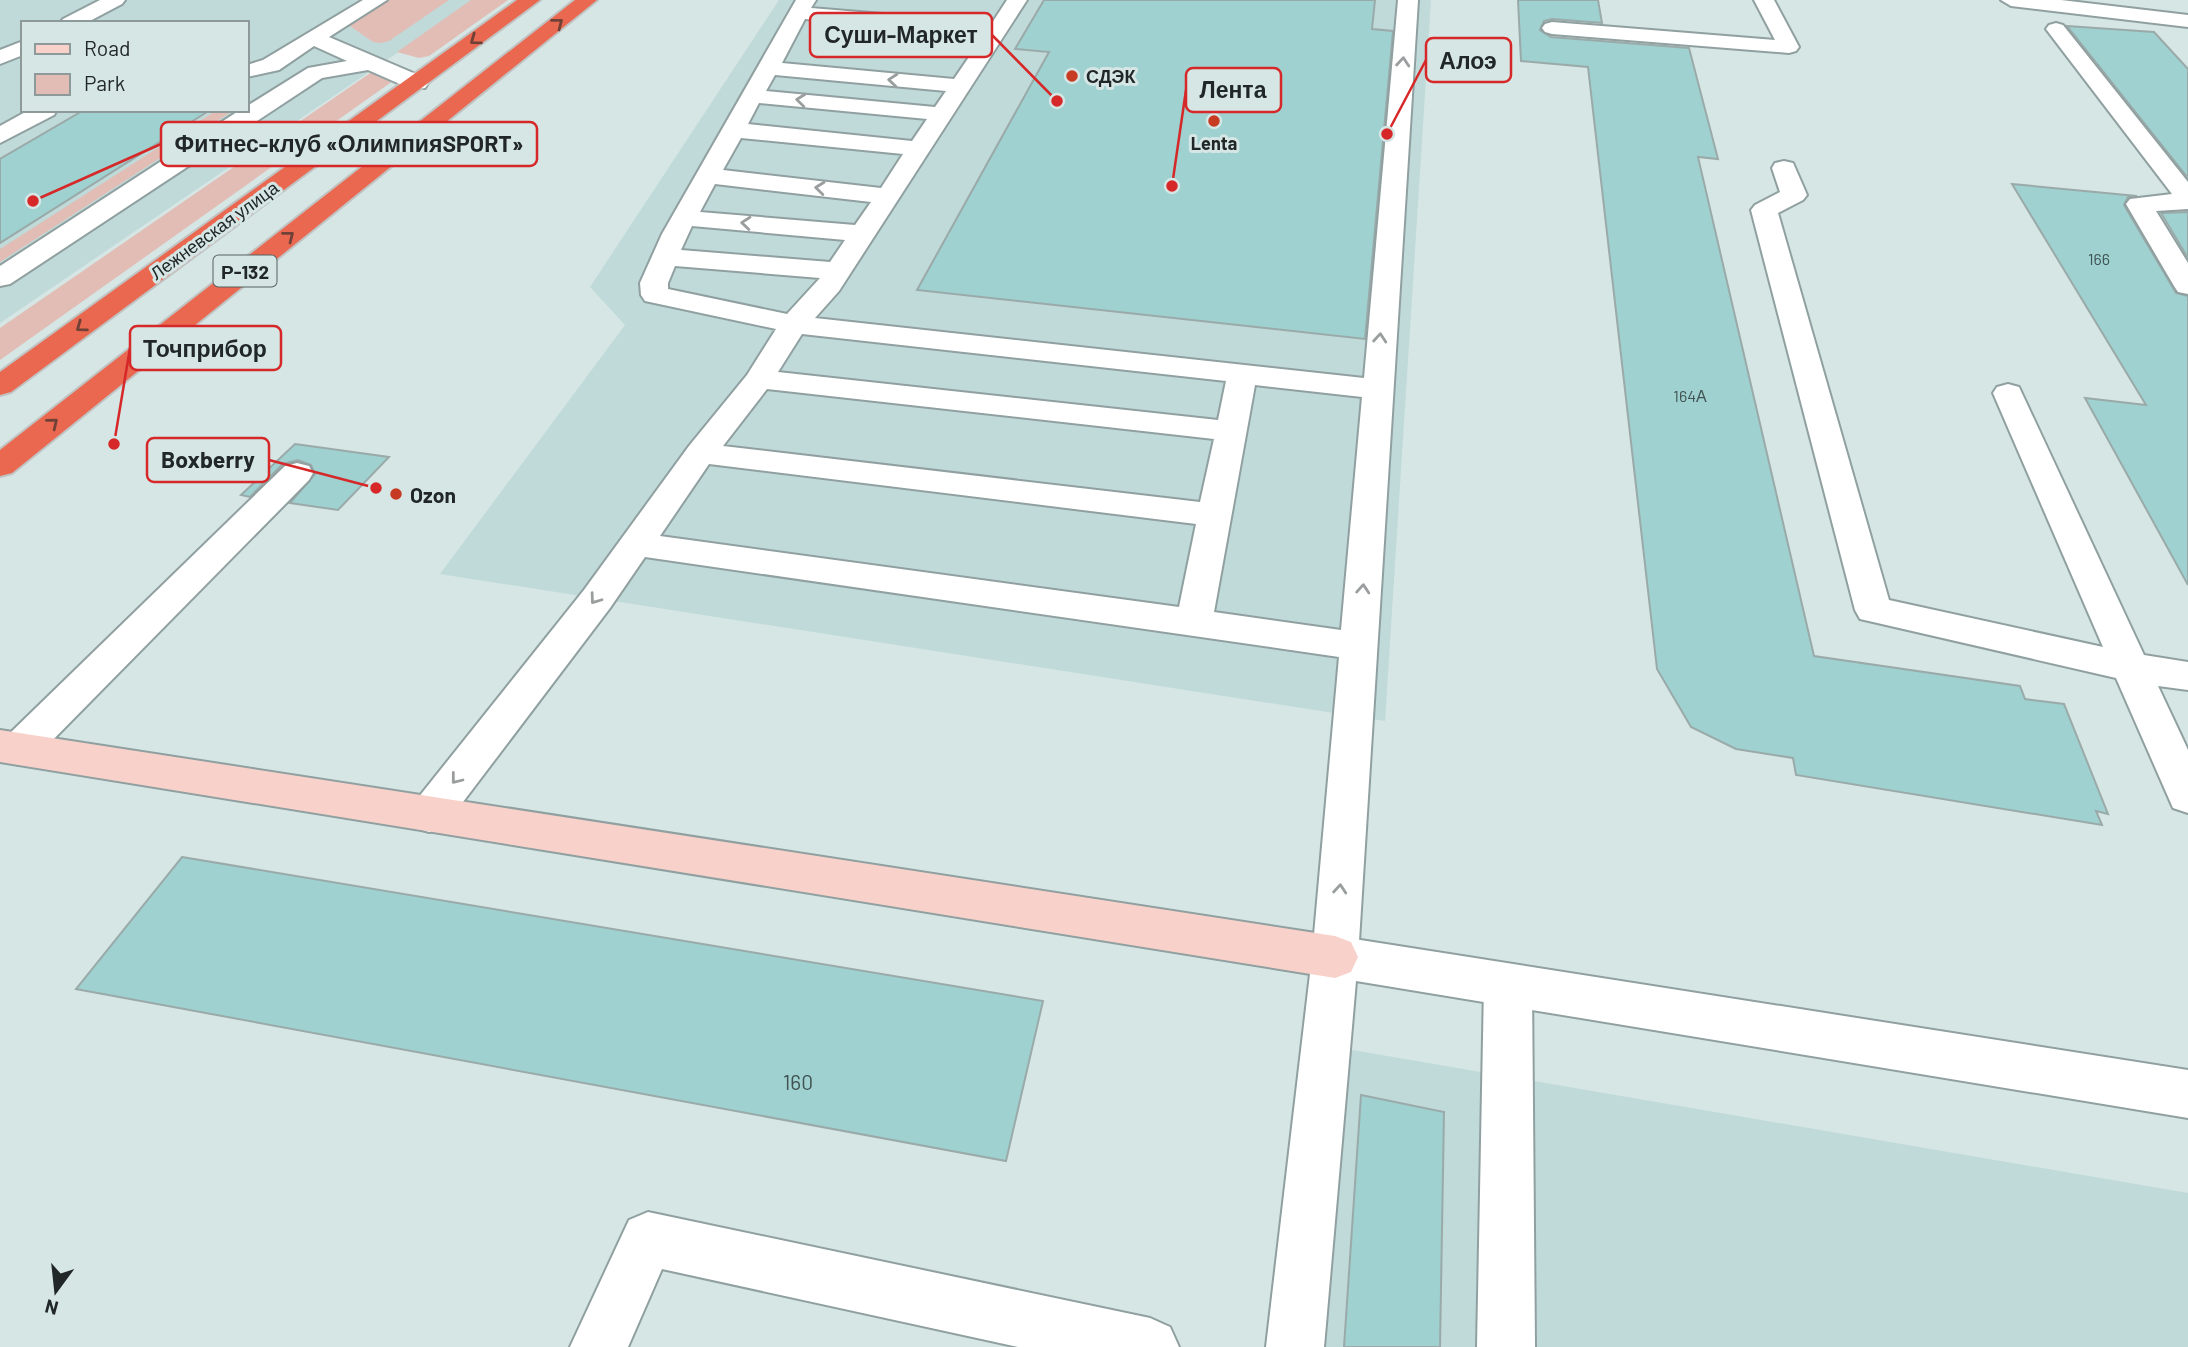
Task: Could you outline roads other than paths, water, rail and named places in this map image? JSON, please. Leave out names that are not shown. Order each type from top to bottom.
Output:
[{"type":"highway","name":"Лежневская улица","points":[[0,386],[530,0]]},
{"type":"highway","name":"Р-132","points":[[0,466],[587,0]]},
{"type":"street","points":[[74,21],[115,0]]},
{"type":"street","points":[[248,71],[271,65],[377,0]]},
{"type":"street","points":[[429,815],[636,544],[700,453],[759,379],[793,324],[825,291],[960,86],[968,54],[998,30],[1012,0]]},
{"type":"street","points":[[1295,1347],[1335,957],[1360,646],[1376,389],[1408,0]]},
{"type":"street","points":[[1552,28],[1789,47],[1764,0]]},
{"type":"street","points":[[2011,0],[2188,21]]},
{"type":"street","points":[[998,30],[803,6],[799,39],[769,68],[706,176],[664,257],[654,283],[655,295],[793,324],[1376,389]]},
{"type":"street","points":[[2056,29],[2188,200]]},
{"type":"street","points":[[313,38],[417,83]]},
{"type":"street","points":[[0,58],[21,48]]},
{"type":"street","points":[[0,278],[286,90],[316,73],[369,63]]},
{"type":"street","points":[[769,68],[960,86]]},
{"type":"street","points":[[248,86],[286,90]]},
{"type":"street","points":[[753,96],[942,114]]},
{"type":"street","points":[[0,136],[42,112]]},
{"type":"street","points":[[735,130],[919,149]]},
{"type":"street","points":[[1784,168],[1794,195],[1764,210],[1873,610],[2130,667],[2188,676]]},
{"type":"street","points":[[706,176],[888,196]]},
{"type":"street","points":[[2188,200],[2139,204],[2188,286]]},
{"type":"street","points":[[684,218],[863,234]]},
{"type":"street","points":[[664,257],[837,271]]},
{"type":"street","points":[[1194,622],[1242,375]]},
{"type":"street","points":[[759,379],[1231,431]]},
{"type":"street","points":[[2008,393],[2188,796]]},
{"type":"street","points":[[700,453],[1215,515]]},
{"type":"street","points":[[10,748],[297,473]]},
{"type":"street","points":[[636,544],[1360,646]]},
{"type":"street","points":[[10,748],[2188,1094]]},
{"type":"street","points":[[1506,1347],[1508,986]]},
{"type":"street","points":[[599,1347],[648,1239],[1150,1347]]},
{"type":"place","name":"СДЭК","points":[[1072,76]]},
{"type":"place","name":"Суши-Маркет","points":[[1057,101]]},
{"type":"place","name":"Lenta","points":[[1214,121]]},
{"type":"place","name":"Алоэ","points":[[1387,134]]},
{"type":"place","name":"Лента","points":[[1172,186]]},
{"type":"place","name":"Фитнес-клуб «ОлимпияSPORT»","points":[[33,201]]},
{"type":"place","name":"Точприбор","points":[[114,444]]},
{"type":"place","name":"Boxberry","points":[[376,488]]},
{"type":"place","name":"Ozon","points":[[396,494]]}]
